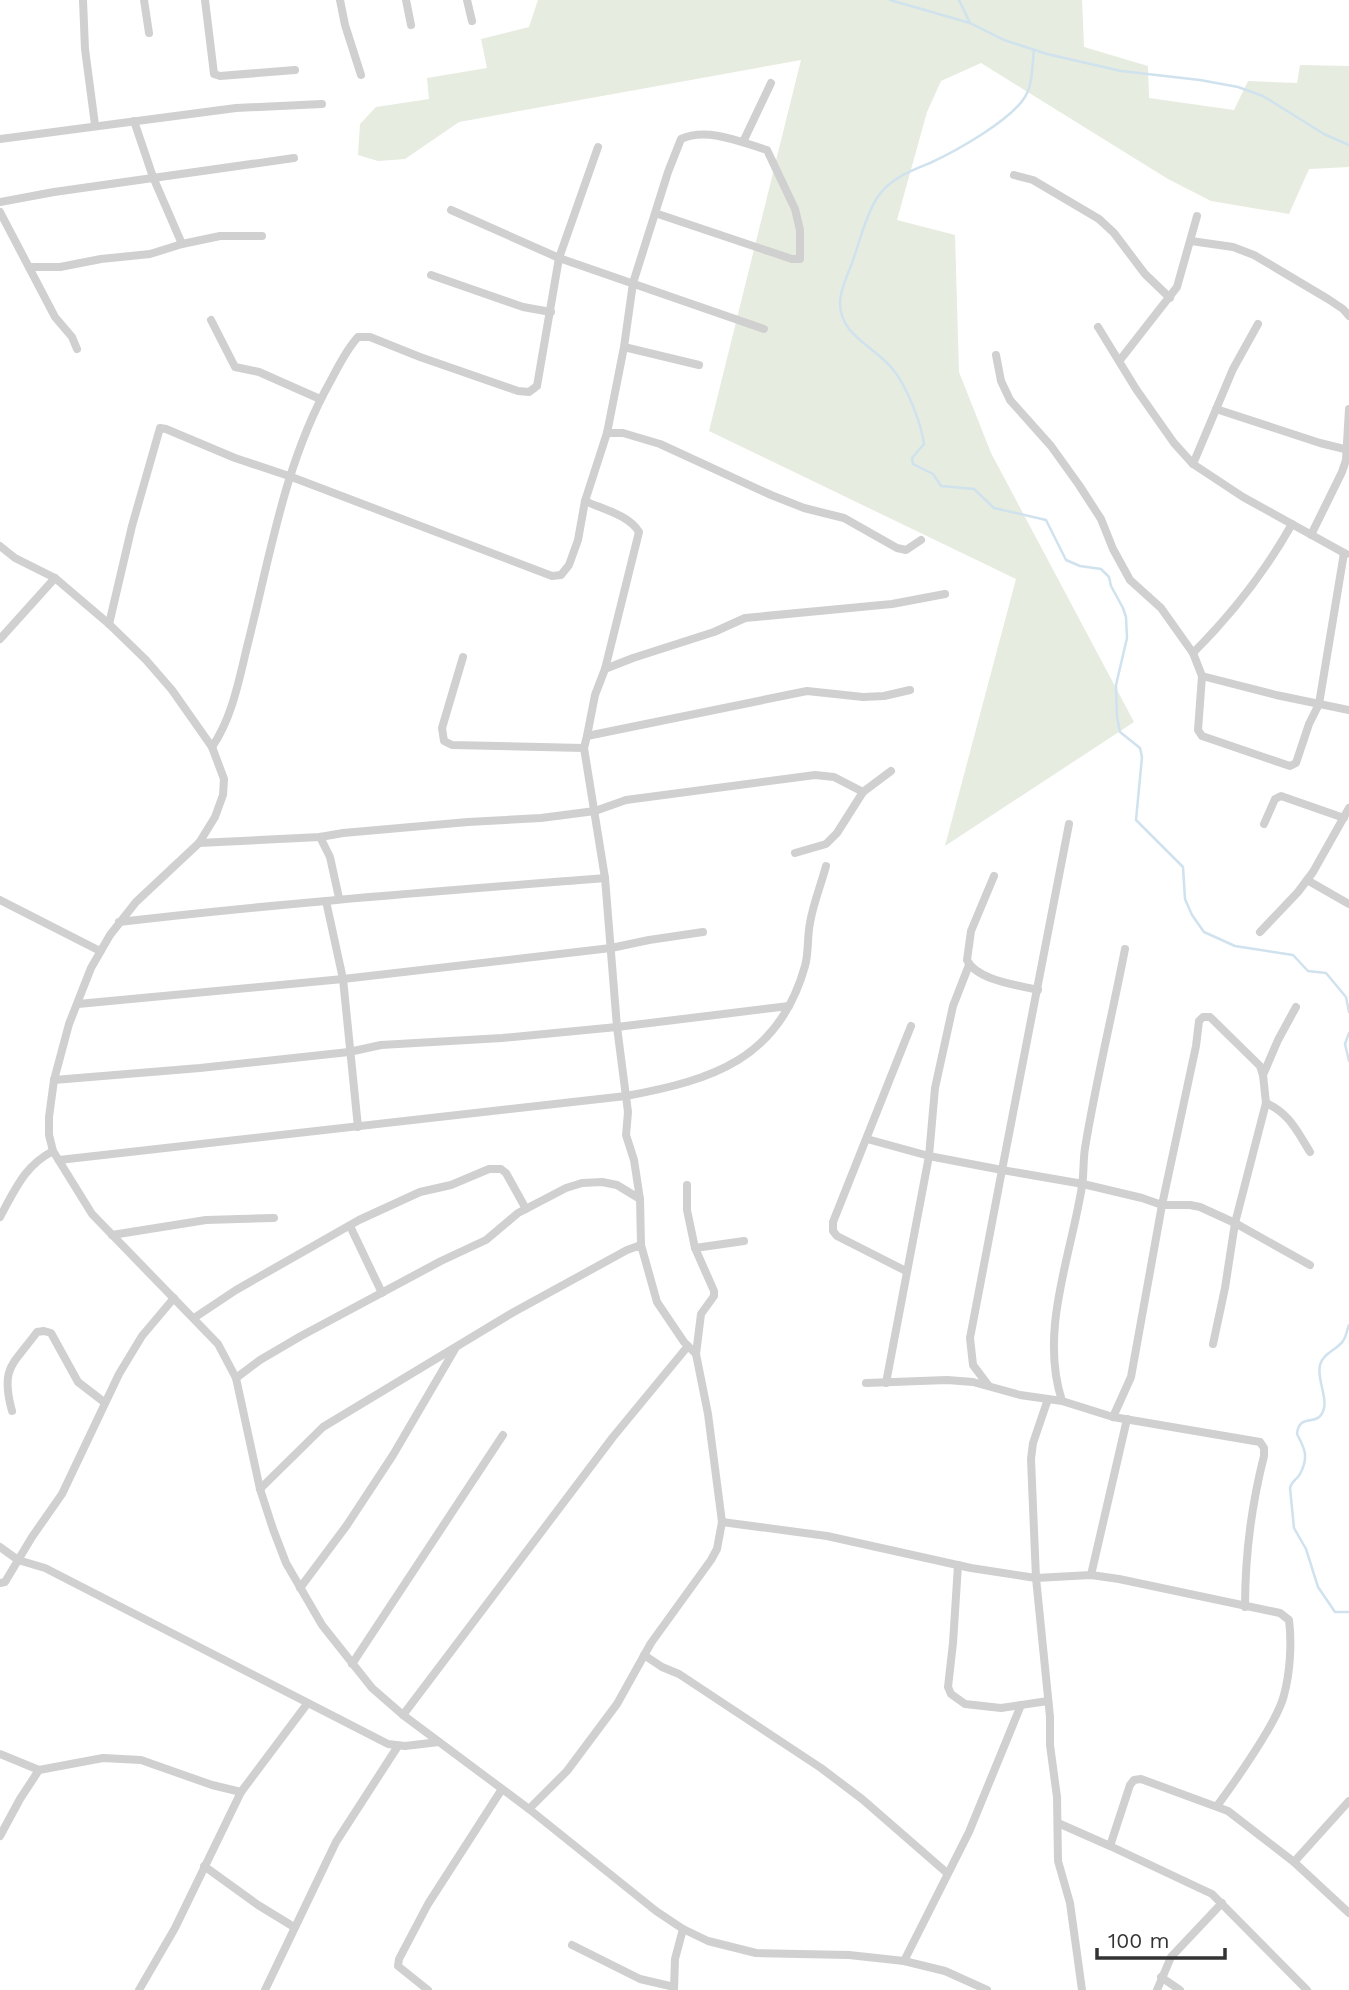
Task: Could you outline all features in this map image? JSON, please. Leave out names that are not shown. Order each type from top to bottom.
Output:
[{"type":"street","points":[[83,0],[85,50],[95,125]]},
{"type":"street","points":[[144,0],[149,33]]},
{"type":"street","points":[[205,0],[214,74],[235,76],[295,70]]},
{"type":"street","points":[[340,0],[361,75]]},
{"type":"street","points":[[406,0],[411,25]]},
{"type":"street","points":[[467,0],[471,21]]},
{"type":"street","points":[[743,142],[771,83]]},
{"type":"street","points":[[0,139],[236,108],[321,104]]},
{"type":"street","points":[[134,121],[153,177],[182,244]]},
{"type":"street","points":[[109,624],[132,526],[160,428],[552,576],[561,575],[569,565],[578,540],[584,501],[607,433],[633,283],[655,213],[681,139],[692,134],[708,134],[743,142],[767,150],[772,155],[795,209],[800,230],[800,259],[797,261],[655,213]]},
{"type":"street","points":[[212,747],[226,723],[244,661],[289,476],[320,399],[350,346],[358,337],[370,337],[518,391],[529,392],[537,386],[559,258],[598,147]]},
{"type":"street","points":[[0,202],[294,158]]},
{"type":"street","points":[[1014,175],[1033,180],[1099,219],[1115,233],[1145,274],[1170,298]]},
{"type":"street","points":[[451,210],[559,258],[764,329]]},
{"type":"street","points":[[0,212],[55,317],[72,337],[78,349]]},
{"type":"street","points":[[1120,360],[1170,298],[1183,272],[1197,216]]},
{"type":"street","points":[[29,267],[60,267],[150,254],[220,236],[262,236]]},
{"type":"street","points":[[1191,241],[1233,247],[1254,255],[1328,299],[1349,316]]},
{"type":"street","points":[[431,275],[523,307],[551,312]]},
{"type":"street","points":[[211,320],[235,367],[259,372],[320,399]]},
{"type":"street","points":[[1193,464],[1233,369],[1258,324]]},
{"type":"street","points":[[996,355],[1001,381],[1010,400],[1051,446],[1079,485],[1101,519],[1130,580],[1168,616],[1193,653],[1202,676],[1199,734],[1290,766],[1296,763],[1319,704],[1347,554],[1243,497],[1193,464],[1174,443],[1136,389],[1098,327]]},
{"type":"street","points":[[624,347],[699,365]]},
{"type":"street","points":[[1216,409],[1348,450]]},
{"type":"street","points":[[1311,535],[1342,472],[1348,450],[1349,409]]},
{"type":"street","points":[[607,433],[623,433],[660,444],[804,508],[844,518],[902,550],[921,540]]},
{"type":"street","points":[[584,501],[625,519],[635,525],[639,532],[605,669],[595,695],[584,748],[604,878],[617,1027],[628,1112],[626,1135],[634,1160],[640,1199],[641,1245],[657,1302],[696,1354]]},
{"type":"street","points":[[1193,653],[1253,586],[1292,524]]},
{"type":"street","points":[[1,548],[55,578],[146,660],[172,690],[212,747],[225,779],[223,795],[215,817],[199,843],[136,902],[100,951],[69,1024],[54,1080],[49,1117],[53,1151],[92,1214],[218,1344],[236,1378],[260,1489],[282,1552],[322,1625],[372,1688],[403,1715],[528,1809],[656,1912],[683,1929],[708,1941],[756,1953],[849,1955],[904,1961],[946,1971],[987,1990]]},
{"type":"street","points":[[0,639],[55,578]]},
{"type":"street","points":[[605,669],[633,657],[713,632],[745,618],[892,604],[945,594]]},
{"type":"street","points":[[463,657],[442,728],[444,741],[452,745],[584,748]]},
{"type":"street","points":[[1202,676],[1349,710]]},
{"type":"street","points":[[587,736],[807,691],[863,697],[910,690]]},
{"type":"street","points":[[794,853],[826,845],[837,833],[863,792],[891,771]]},
{"type":"street","points":[[199,843],[320,837],[468,821],[541,818],[595,811],[626,800],[815,775],[834,777],[863,792]]},
{"type":"street","points":[[1264,824],[1275,799],[1280,796],[1344,818]]},
{"type":"street","points":[[1260,932],[1307,880],[1349,808]]},
{"type":"street","points":[[988,1385],[973,1365],[970,1338],[1069,824]]},
{"type":"street","points":[[320,837],[330,857],[339,898]]},
{"type":"street","points":[[59,1160],[626,1096],[685,1083],[717,1072],[738,1061],[774,1030],[789,1006],[806,962],[810,923],[826,866]]},
{"type":"street","points":[[993,876],[971,931],[967,960],[969,965],[983,976],[1038,990]]},
{"type":"street","points":[[119,922],[339,898],[604,878]]},
{"type":"street","points":[[1307,880],[1349,904]]},
{"type":"street","points":[[0,900],[100,951]]},
{"type":"street","points":[[326,901],[342,979],[358,1127]]},
{"type":"street","points":[[78,1004],[342,979],[611,948],[703,932]]},
{"type":"street","points":[[1062,1401],[1054,1372],[1062,1273],[1083,1184],[1085,1150],[1103,1049],[1125,949]]},
{"type":"street","points":[[886,1383],[929,1156],[936,1088],[953,1006],[969,965]]},
{"type":"street","points":[[54,1080],[200,1068],[349,1052],[381,1045],[502,1038],[617,1027],[789,1006]]},
{"type":"street","points":[[1263,1075],[1296,1007]]},
{"type":"street","points":[[1113,1417],[1132,1377],[1162,1205],[1199,1021],[1203,1017],[1210,1017],[1260,1066],[1266,1103],[1236,1223],[1213,1344]]},
{"type":"street","points":[[906,1271],[838,1236],[833,1231],[833,1222],[911,1026]]},
{"type":"street","points":[[1266,1103],[1280,1109],[1290,1119],[1310,1152]]},
{"type":"street","points":[[867,1139],[929,1156],[1083,1184],[1162,1205],[1190,1205],[1236,1223],[1310,1265]]},
{"type":"street","points":[[0,1217],[29,1168],[38,1158],[53,1151]]},
{"type":"street","points":[[194,1318],[236,1290],[404,1198],[451,1185],[495,1168],[506,1174],[526,1209]]},
{"type":"street","points":[[236,1378],[301,1336],[486,1240],[526,1209],[566,1188],[582,1183],[602,1182],[617,1185],[640,1199]]},
{"type":"street","points":[[528,1809],[586,1748],[617,1704],[644,1655],[717,1549],[722,1522],[708,1414],[696,1354],[701,1314],[714,1296],[714,1291],[695,1248],[687,1210],[687,1185]]},
{"type":"street","points":[[112,1235],[206,1220],[274,1218]]},
{"type":"street","points":[[350,1226],[382,1293]]},
{"type":"street","points":[[695,1248],[744,1241]]},
{"type":"street","points":[[260,1489],[323,1426],[457,1346],[627,1250],[641,1245]]},
{"type":"street","points":[[0,1583],[5,1582],[62,1494],[104,1402],[142,1336],[174,1298]]},
{"type":"street","points":[[12,1411],[6,1389],[9,1371],[37,1332],[44,1331],[51,1333],[78,1382],[104,1402]]},
{"type":"street","points":[[300,1588],[347,1525],[385,1467],[457,1346]]},
{"type":"street","points":[[403,1715],[613,1437],[688,1346]]},
{"type":"street","points":[[866,1383],[947,1380],[988,1385],[1020,1395],[1062,1401],[1113,1417],[1260,1442],[1264,1448],[1250,1521],[1245,1563],[1245,1607]]},
{"type":"street","points":[[1048,1399],[1033,1443],[1031,1459],[1036,1578],[1058,1823],[1058,1861],[1070,1903],[1082,1990]]},
{"type":"street","points":[[1091,1575],[1126,1419]]},
{"type":"street","points":[[352,1664],[503,1435]]},
{"type":"street","points":[[722,1522],[827,1536],[958,1565],[1036,1578],[1091,1575],[1280,1613],[1289,1620],[1290,1633],[1284,1695],[1268,1729],[1217,1806]]},
{"type":"street","points":[[0,1548],[18,1560],[45,1568],[382,1741],[398,1746],[439,1742]]},
{"type":"street","points":[[958,1565],[948,1687],[951,1694],[965,1704],[1001,1707],[1048,1701]]},
{"type":"street","points":[[644,1655],[679,1674],[821,1768],[947,1873]]},
{"type":"street","points":[[139,1990],[175,1928],[241,1793],[307,1704]]},
{"type":"street","points":[[904,1961],[969,1832],[1021,1705]]},
{"type":"street","points":[[265,1990],[336,1842],[398,1746]]},
{"type":"street","points":[[0,1754],[39,1770],[103,1758],[131,1758],[164,1766],[241,1793]]},
{"type":"street","points":[[0,1836],[39,1770]]},
{"type":"street","points":[[1110,1846],[1130,1786],[1134,1780],[1140,1779],[1217,1806],[1244,1821],[1294,1862],[1349,1913]]},
{"type":"street","points":[[428,1990],[404,1974],[398,1966],[399,1959],[428,1904],[502,1789]]},
{"type":"street","points":[[1294,1862],[1349,1801]]},
{"type":"street","points":[[1058,1823],[1203,1888],[1222,1902],[1307,1990]]},
{"type":"street","points":[[204,1866],[294,1927]]},
{"type":"street","points":[[1157,1990],[1171,1957],[1222,1902]]},
{"type":"street","points":[[572,1945],[640,1979],[674,1989],[675,1959],[683,1929]]},
{"type":"street","points":[[1161,1977],[1180,1990]]},
{"type":"shaded area","points":[[538,0],[1082,0],[1084,47],[1148,66],[1149,98],[1234,110],[1248,81],[1297,83],[1300,65],[1349,66],[1349,167],[1309,169],[1289,214],[1211,201],[1168,179],[981,63],[941,81],[927,112],[897,220],[955,235],[959,372],[991,453],[1134,722],[945,846],[1016,579],[709,431],[801,60],[459,122],[405,159],[378,161],[358,155],[360,124],[376,107],[429,99],[427,78],[487,68],[481,39],[529,27]]},
{"type":"waterway","points":[[890,0],[970,23],[1004,40],[1047,54],[1121,71],[1238,87],[1263,96],[1324,134],[1349,145]]},
{"type":"waterway","points":[[959,0],[970,23]]},
{"type":"waterway","points":[[1034,50],[1030,86],[1018,106],[968,143],[908,173],[882,191],[867,219],[843,285],[840,297],[841,314],[851,332],[897,374],[907,393],[924,444],[912,458],[913,464],[933,474],[941,486],[974,489],[994,508],[1046,520],[1066,560],[1080,566],[1101,569],[1109,577],[1126,617],[1127,638],[1116,685],[1117,717],[1120,732],[1140,748],[1142,757],[1136,820],[1183,867],[1185,899],[1204,932],[1235,946],[1293,955],[1308,971],[1326,973],[1346,997],[1349,1012]]},
{"type":"waterway","points":[[1349,1033],[1345,1044],[1349,1061]]},
{"type":"waterway","points":[[1349,1325],[1343,1341],[1324,1357],[1320,1365],[1324,1410],[1318,1418],[1304,1422],[1298,1428],[1297,1434],[1305,1458],[1300,1474],[1290,1488],[1294,1528],[1306,1549],[1318,1587],[1335,1612],[1349,1612]]}]
